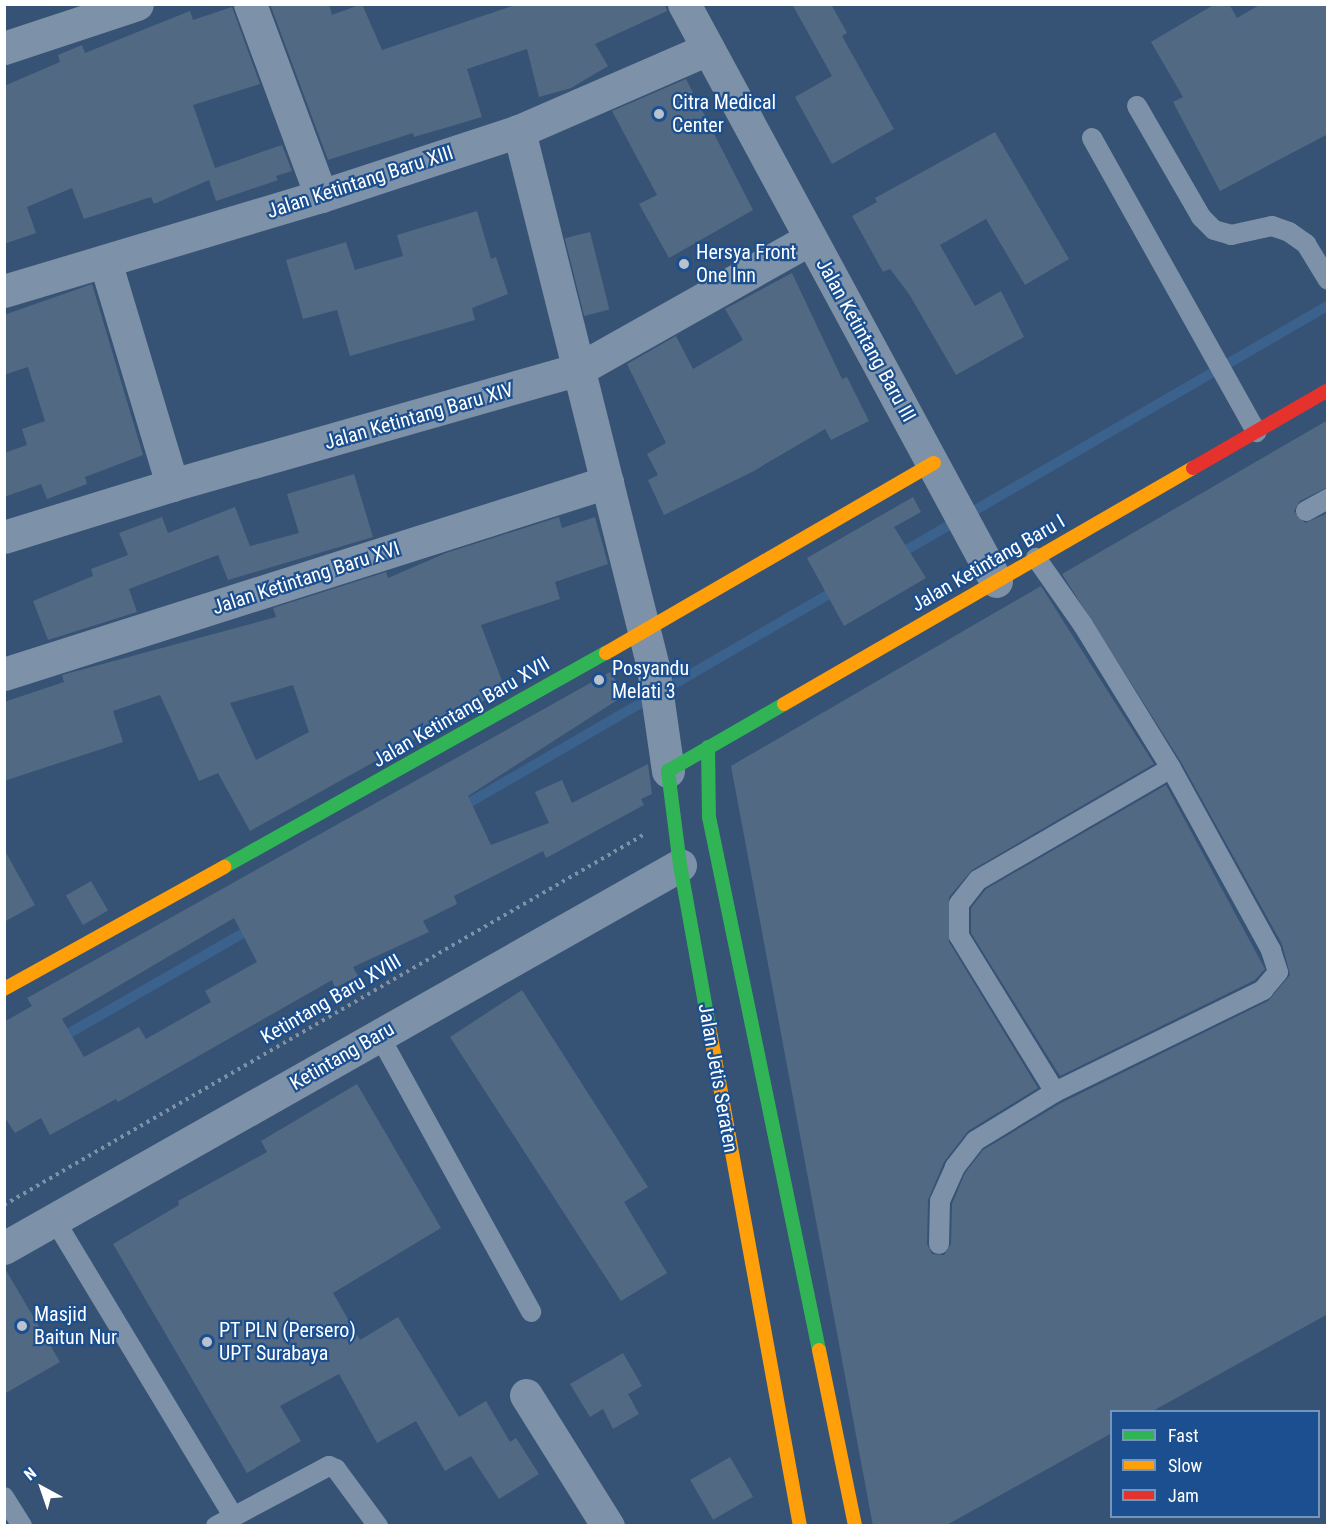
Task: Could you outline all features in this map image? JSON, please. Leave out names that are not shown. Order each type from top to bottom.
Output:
[{"type":"street","points":[[4,48],[137,4]]},
{"type":"street","points":[[250,4],[321,196]]},
{"type":"street","name":"Jalan Ketintang Baru III","points":[[684,4],[810,239],[973,532],[996,581]]},
{"type":"street","name":"Jalan Ketintang Baru XIII","points":[[4,291],[321,196],[519,131],[708,49]]},
{"type":"street","name":"Jalan Jetis Seraten","points":[[519,131],[653,667],[680,865],[800,1526]]},
{"type":"street","name":"Jalan Ketintang Baru XIV","points":[[4,537],[172,485],[579,369],[810,239]]},
{"type":"street","points":[[105,261],[172,485]]},
{"type":"street","name":"Jalan Ketintang Baru I","points":[[666,758],[708,747],[1328,390]]},
{"type":"street","name":"Jalan Ketintang Baru XVII","points":[[4,989],[644,630],[942,476]]},
{"type":"street","name":"Jalan Ketintang Baru XVI","points":[[4,674],[608,482]]},
{"type":"street","points":[[708,747],[709,816],[855,1526]]},
{"type":"street","name":"Ketintang Baru","points":[[4,1248],[680,865]]},
{"type":"street","points":[[526,1395],[608,1526]]},
{"type":"lane","points":[[1137,106],[1201,216],[1214,230],[1231,235],[1272,226],[1289,232],[1306,244],[1328,280]]},
{"type":"lane","points":[[1092,138],[1256,432]]},
{"type":"lane","points":[[1306,511],[1328,499]]},
{"type":"lane","points":[[939,1244],[940,1202],[955,1167],[975,1141],[1055,1092],[1263,990],[1278,972],[1271,951],[1171,768],[1083,625],[1036,558]]},
{"type":"lane","points":[[1055,1092],[959,936],[959,904],[978,880],[1171,768]]},
{"type":"lane","points":[[379,1035],[531,1312]]},
{"type":"lane","points":[[54,1219],[224,1521],[329,1466],[336,1469],[378,1526]]},
{"type":"lane","points":[[4,1497],[22,1526]]},
{"type":"path","name":"Ketintang Baru XVIII","points":[[4,1205],[672,818]]},
{"type":"building","points":[[270,4],[329,4],[332,15],[362,4],[382,50],[518,4],[665,4],[667,11],[595,44],[608,66],[571,88],[539,97],[527,49],[467,69],[482,117],[414,137],[413,133],[328,160]]},
{"type":"building","points":[[792,4],[831,4],[847,33],[842,36],[894,129],[832,164],[795,97],[832,76]]},
{"type":"building","points":[[1215,4],[1229,4],[1237,18],[1261,4],[1328,4],[1328,134],[1220,191],[1173,102],[1183,97],[1151,42]]},
{"type":"building","points":[[232,7],[260,84],[193,105],[215,168],[282,145],[292,171],[276,176],[278,180],[216,201],[209,180],[154,204],[151,197],[84,219],[72,188],[27,207],[36,233],[4,244],[4,86],[60,62],[58,55],[82,45],[85,53],[190,11],[193,20]]},
{"type":"building","points":[[686,79],[753,210],[669,258],[639,204],[657,195],[612,111]]},
{"type":"building","points":[[995,132],[1069,259],[1025,285],[986,219],[940,245],[975,306],[1001,291],[1024,337],[956,375],[909,294],[890,269],[883,272],[852,216],[877,202],[875,198]]},
{"type":"building","points":[[477,211],[491,259],[496,257],[508,294],[472,308],[475,320],[350,356],[337,310],[303,319],[286,260],[346,242],[355,270],[403,256],[397,235]]},
{"type":"building","points":[[590,232],[609,310],[584,316],[565,238]]},
{"type":"building","points":[[792,273],[842,379],[847,377],[869,421],[831,440],[825,429],[752,472],[664,515],[648,480],[658,475],[647,454],[666,443],[627,364],[676,336],[693,369],[743,340],[725,309]]},
{"type":"building","points":[[92,284],[143,455],[85,477],[87,484],[47,499],[41,484],[4,497],[4,453],[27,445],[22,429],[45,421],[28,367],[4,375],[4,315]]},
{"type":"building","points":[[1328,420],[1328,487],[1300,501],[1294,511],[1305,523],[1328,513],[1328,1314],[1155,1410],[1110,1410],[1110,1434],[945,1526],[873,1526],[731,766],[1041,586],[1154,764],[972,870],[949,897],[949,942],[1038,1088],[968,1131],[944,1162],[928,1200],[927,1244],[932,1254],[944,1255],[951,1244],[952,1204],[965,1173],[983,1150],[1061,1103],[1268,1001],[1290,975],[1282,944],[1181,762],[1062,574]]},
{"type":"building","points":[[354,474],[373,537],[228,580],[218,555],[129,589],[137,612],[48,640],[33,601],[93,576],[91,569],[128,555],[119,533],[162,517],[168,533],[235,507],[250,546],[299,533],[287,494]]},
{"type":"building","points":[[913,497],[921,512],[894,527],[926,578],[844,626],[807,558]]},
{"type":"building","points":[[559,517],[562,528],[595,517],[608,564],[555,582],[560,599],[481,625],[505,689],[250,831],[218,773],[199,781],[160,695],[113,711],[123,742],[4,781],[4,702],[64,682],[62,675],[276,617],[273,608],[386,572],[388,578],[446,553]],"holes":[[[293,685],[309,732],[256,760],[230,703]]]},
{"type":"building","points":[[610,672],[625,695],[468,796],[491,845],[549,823],[535,792],[562,780],[572,803],[648,764],[652,794],[641,799],[644,805],[546,858],[543,851],[454,896],[457,904],[423,921],[429,932],[353,967],[358,976],[335,988],[332,980],[118,1102],[116,1099],[50,1135],[41,1118],[15,1133],[4,1116],[4,1022],[32,1006],[27,998]],"holes":[[[234,918],[257,962],[205,991],[211,1002],[146,1039],[139,1027],[84,1057],[62,1019]]]},
{"type":"building","points":[[1166,785],[1265,969],[1255,980],[1060,1076],[971,933],[971,908],[986,889]]},
{"type":"building","points":[[4,849],[35,905],[4,922]]},
{"type":"building","points":[[91,881],[108,910],[83,925],[66,896]]},
{"type":"building","points":[[522,990],[648,1187],[624,1202],[667,1273],[621,1301],[450,1037]]},
{"type":"building","points":[[357,1084],[441,1228],[333,1293],[360,1340],[398,1317],[459,1417],[486,1401],[510,1442],[516,1438],[539,1474],[499,1499],[471,1456],[445,1471],[416,1421],[377,1443],[339,1374],[280,1406],[301,1441],[247,1473],[113,1244],[179,1205],[178,1201],[267,1152],[261,1141]]},
{"type":"building","name":"Masjid Baitun Nur","points":[[4,1267],[60,1362],[4,1394]]},
{"type":"building","points":[[623,1353],[642,1386],[628,1394],[639,1414],[613,1429],[603,1409],[590,1417],[570,1384]]},
{"type":"building","points":[[730,1457],[753,1497],[713,1520],[690,1480]]},
{"type":"waterway","points":[[896,556],[1328,306]]},
{"type":"waterway","points":[[460,808],[838,589]]},
{"type":"waterway","points":[[59,1039],[254,927]]},
{"type":"traffic: fast","points":[[224,867],[606,653]]},
{"type":"traffic: fast","points":[[709,1026],[680,865],[668,771],[784,704]]},
{"type":"traffic: fast","points":[[708,747],[709,817],[819,1350]]},
{"type":"traffic: slow","points":[[606,653],[934,463]]},
{"type":"traffic: slow","points":[[784,704],[1193,468]]},
{"type":"traffic: slow","points":[[4,989],[224,867]]},
{"type":"traffic: slow","points":[[709,1026],[800,1526]]},
{"type":"traffic: slow","points":[[819,1350],[855,1526]]},
{"type":"traffic: jam","points":[[1193,468],[1328,390]]},
{"type":"place","name":"Citra Medical Center","points":[[659,114]]},
{"type":"place","name":"Hersya Front One Inn","points":[[684,264]]},
{"type":"place","name":"Posyandu Melati 3","points":[[599,680]]},
{"type":"place","name":"Masjid Baitun Nur","points":[[22,1326]]},
{"type":"place","name":"PT PLN (Persero) UPT Surabaya","points":[[207,1342]]}]
